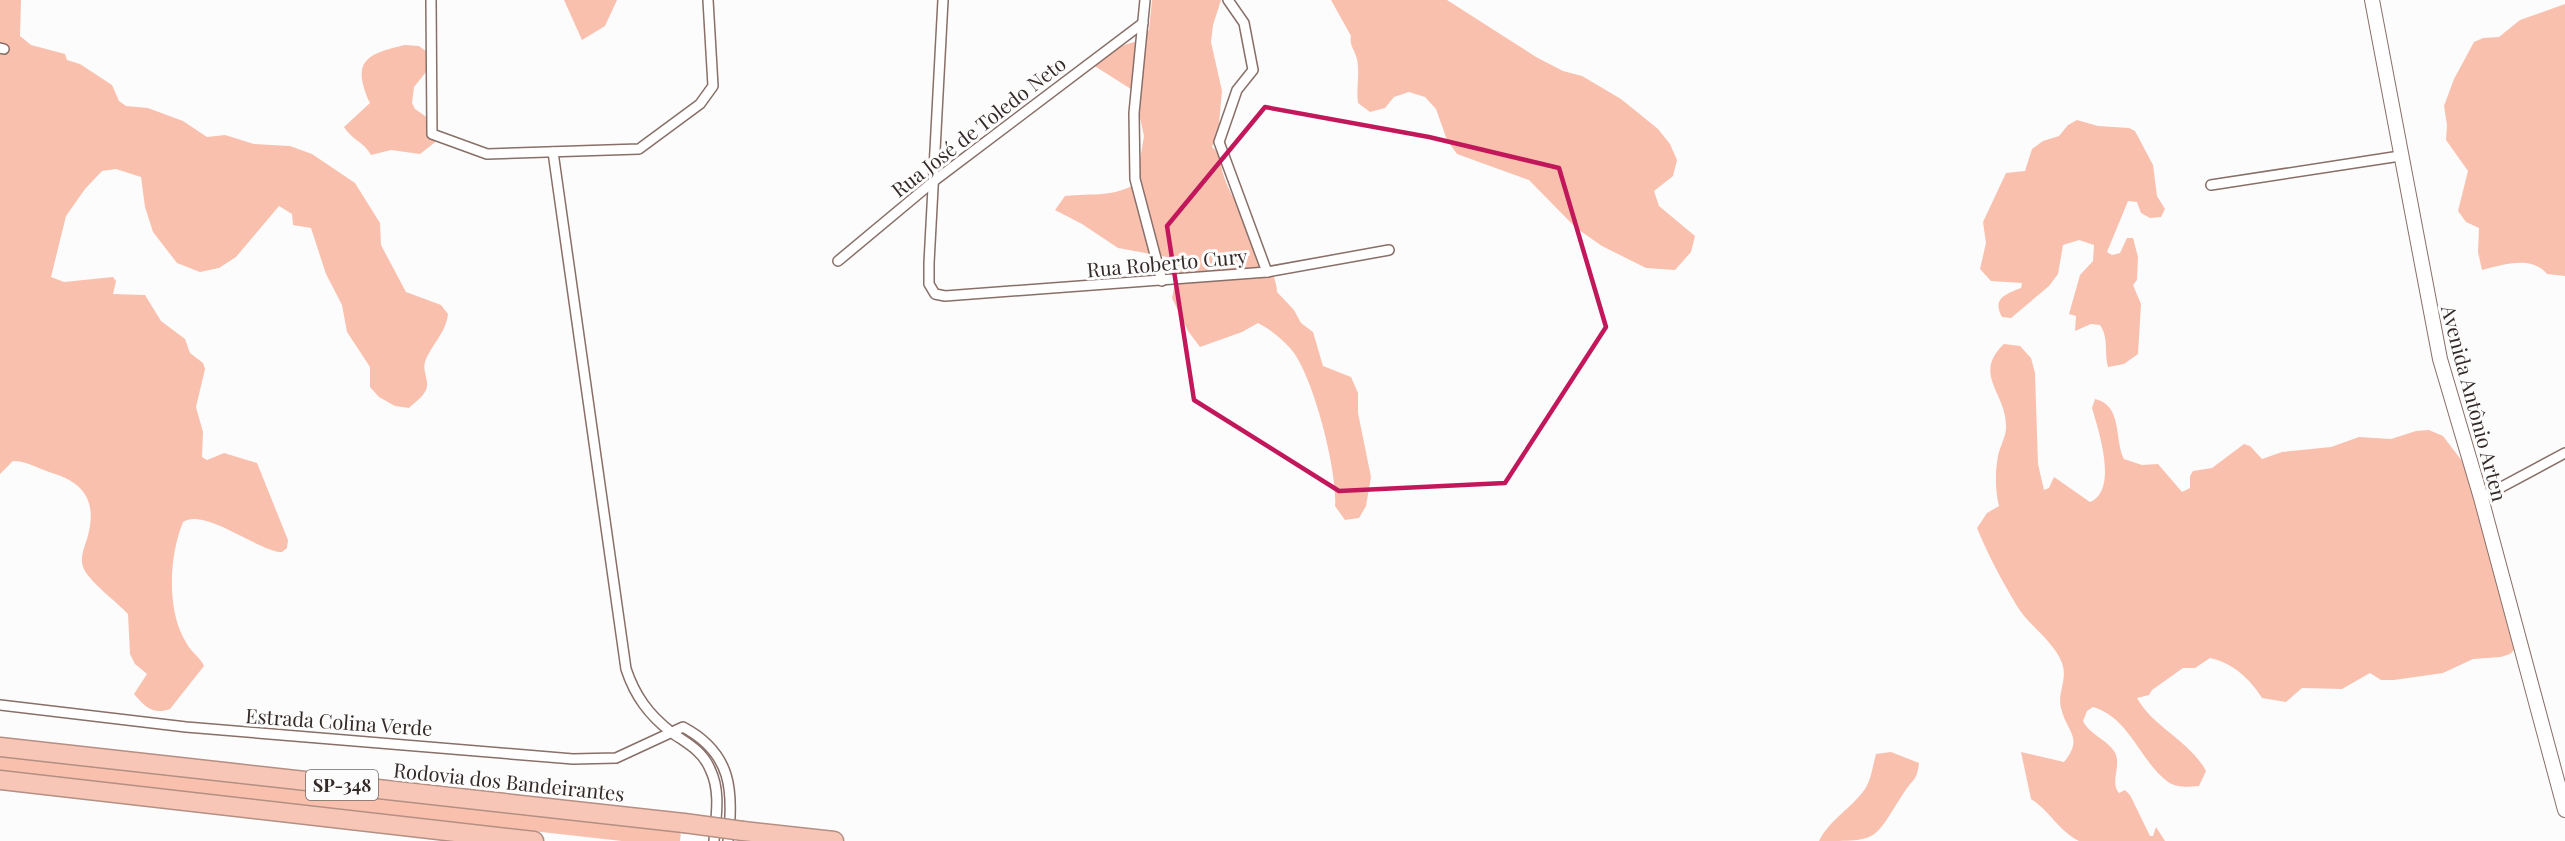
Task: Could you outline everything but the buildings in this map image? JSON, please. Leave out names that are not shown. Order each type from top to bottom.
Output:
[{"type":"highway","name":"Rodovia dos Bandeirantes","points":[[0,747],[684,823],[735,836],[834,841]]},
{"type":"highway","name":"SP-348","points":[[0,780],[534,841]]},
{"type":"street","points":[[431,0],[432,134],[487,154],[639,149],[700,104],[713,86],[708,0]]},
{"type":"street","points":[[934,181],[943,0]]},
{"type":"street","points":[[1145,0],[1134,113],[1135,179],[1162,281]]},
{"type":"street","points":[[1228,0],[1244,23],[1253,70],[1237,90],[1219,142],[1267,272]]},
{"type":"street","name":"Avenida Antônio Arten","points":[[2372,0],[2440,360],[2481,498],[2565,810]]},
{"type":"street","name":"Rua José de Toledo Neto","points":[[838,261],[934,181],[1143,23]]},
{"type":"street","points":[[554,152],[626,669],[642,704],[670,731],[689,742],[711,770],[718,807],[714,841]]},
{"type":"street","points":[[2211,184],[2400,156]]},
{"type":"street","name":"Rua Roberto Cury","points":[[934,181],[929,284],[935,294],[945,297],[1267,272],[1389,250]]},
{"type":"street","points":[[2481,498],[2565,453]]},
{"type":"street","name":"Estrada Colina Verde","points":[[0,705],[186,727],[573,759],[616,758],[670,731]]},
{"type":"street","points":[[670,731],[683,727],[699,736],[718,759],[731,795],[735,836]]},
{"type":"highlighted area","points":[[1265,107],[1429,137],[1559,168],[1606,327],[1505,483],[1339,491],[1194,400],[1167,226]]},
{"type":"shaded area","points":[[0,0],[21,0],[20,36],[31,45],[65,54],[67,60],[80,64],[112,85],[119,101],[126,106],[148,108],[183,121],[207,137],[225,135],[254,144],[290,146],[312,154],[355,183],[380,223],[381,245],[406,292],[441,305],[448,314],[447,321],[425,362],[427,387],[425,393],[409,408],[395,406],[379,397],[370,387],[370,367],[347,332],[342,305],[326,274],[311,228],[293,225],[292,214],[279,206],[236,257],[219,268],[200,272],[177,263],[153,232],[145,207],[141,177],[116,169],[102,171],[85,189],[66,216],[51,277],[64,282],[113,277],[116,281],[113,294],[145,295],[161,321],[185,339],[190,353],[203,363],[205,369],[196,407],[203,432],[202,457],[207,460],[224,453],[257,463],[288,540],[287,548],[282,552],[272,550],[205,520],[193,519],[183,522],[175,551],[173,600],[180,631],[204,666],[170,709],[164,711],[150,709],[134,694],[147,674],[135,664],[130,654],[128,614],[97,585],[83,567],[83,554],[91,520],[88,501],[84,493],[71,481],[23,462],[13,461],[0,474]]},
{"type":"shaded area","points":[[564,0],[617,0],[605,26],[582,40]]},
{"type":"shaded area","points":[[1152,0],[1221,0],[1213,25],[1211,42],[1222,91],[1219,124],[1212,147],[1219,157],[1229,190],[1270,266],[1277,292],[1294,310],[1301,323],[1313,332],[1323,366],[1351,377],[1358,393],[1358,413],[1371,477],[1366,506],[1359,518],[1345,520],[1335,506],[1332,471],[1322,424],[1307,379],[1290,348],[1258,323],[1242,332],[1200,347],[1188,331],[1172,298],[1178,268],[1167,257],[1118,248],[1082,224],[1055,210],[1065,196],[1104,194],[1122,190],[1140,181],[1139,166],[1144,136],[1134,91],[1093,65],[1118,47],[1137,41],[1149,30]]},
{"type":"shaded area","points":[[1331,0],[1447,0],[1536,57],[1563,71],[1582,76],[1621,99],[1658,129],[1670,144],[1677,160],[1673,176],[1654,191],[1659,206],[1695,236],[1691,252],[1675,270],[1646,268],[1602,246],[1576,228],[1529,180],[1457,154],[1447,140],[1436,109],[1425,97],[1409,92],[1394,97],[1385,108],[1370,112],[1358,103],[1358,65],[1351,45],[1351,36]]},
{"type":"shaded area","points":[[2565,4],[2565,276],[2547,274],[2540,268],[2525,263],[2482,270],[2478,252],[2479,228],[2466,222],[2458,211],[2468,171],[2446,140],[2447,125],[2444,106],[2454,79],[2474,42],[2483,38],[2499,37],[2520,20]]},
{"type":"shaded area","points":[[405,45],[419,46],[430,54],[430,67],[414,87],[412,103],[415,109],[428,118],[438,140],[420,154],[391,150],[371,155],[344,127],[370,103],[362,77],[362,69],[366,62],[380,52]]},
{"type":"shaded area","points":[[2077,120],[2098,126],[2129,128],[2135,131],[2153,165],[2157,196],[2165,209],[2161,217],[2150,218],[2141,213],[2137,202],[2128,201],[2107,252],[2112,255],[2120,253],[2127,238],[2133,238],[2138,257],[2137,280],[2133,285],[2141,304],[2138,354],[2124,364],[2108,367],[2105,340],[2100,325],[2091,324],[2075,331],[2076,316],[2069,314],[2080,275],[2093,261],[2094,245],[2079,240],[2063,245],[2058,274],[2049,286],[2011,318],[2002,317],[1998,306],[1999,301],[2005,295],[2021,288],[2022,283],[1991,281],[1980,269],[1986,243],[1983,222],[2006,173],[2025,171],[2032,149],[2043,141],[2059,136],[2068,125]]},
{"type":"shaded area","points":[[2004,344],[2020,346],[2031,358],[2035,373],[2038,464],[2044,490],[2049,488],[2054,477],[2090,502],[2099,495],[2105,473],[2102,444],[2092,408],[2095,399],[2110,408],[2114,416],[2124,459],[2142,465],[2158,464],[2182,492],[2190,488],[2190,476],[2193,471],[2212,468],[2244,444],[2250,446],[2262,459],[2282,452],[2331,447],[2359,437],[2391,439],[2416,431],[2429,430],[2443,436],[2462,461],[2475,496],[2520,644],[2510,654],[2473,659],[2443,673],[2381,680],[2370,673],[2342,689],[2302,688],[2286,702],[2262,698],[2240,673],[2218,660],[2210,658],[2195,668],[2183,668],[2152,690],[2149,695],[2137,698],[2153,718],[2199,760],[2206,771],[2199,786],[2179,786],[2168,782],[2149,763],[2125,730],[2106,712],[2093,707],[2087,711],[2083,721],[2114,751],[2117,762],[2115,783],[2119,793],[2125,790],[2130,795],[2150,836],[2153,836],[2156,827],[2165,841],[2079,841],[2072,837],[2031,799],[2021,752],[2064,762],[2070,754],[2073,747],[2072,735],[2060,702],[2064,669],[2053,647],[2017,606],[1977,528],[1987,513],[1999,506],[1996,468],[2006,425],[2005,414],[1993,384],[1991,365],[1995,355]]},
{"type":"shaded area","points":[[1891,752],[1919,763],[1915,778],[1880,829],[1865,838],[1819,841],[1829,826],[1865,789],[1876,754]]},
{"type":"shaded area","points":[[0,756],[681,832],[680,841],[622,841],[0,772]]}]
